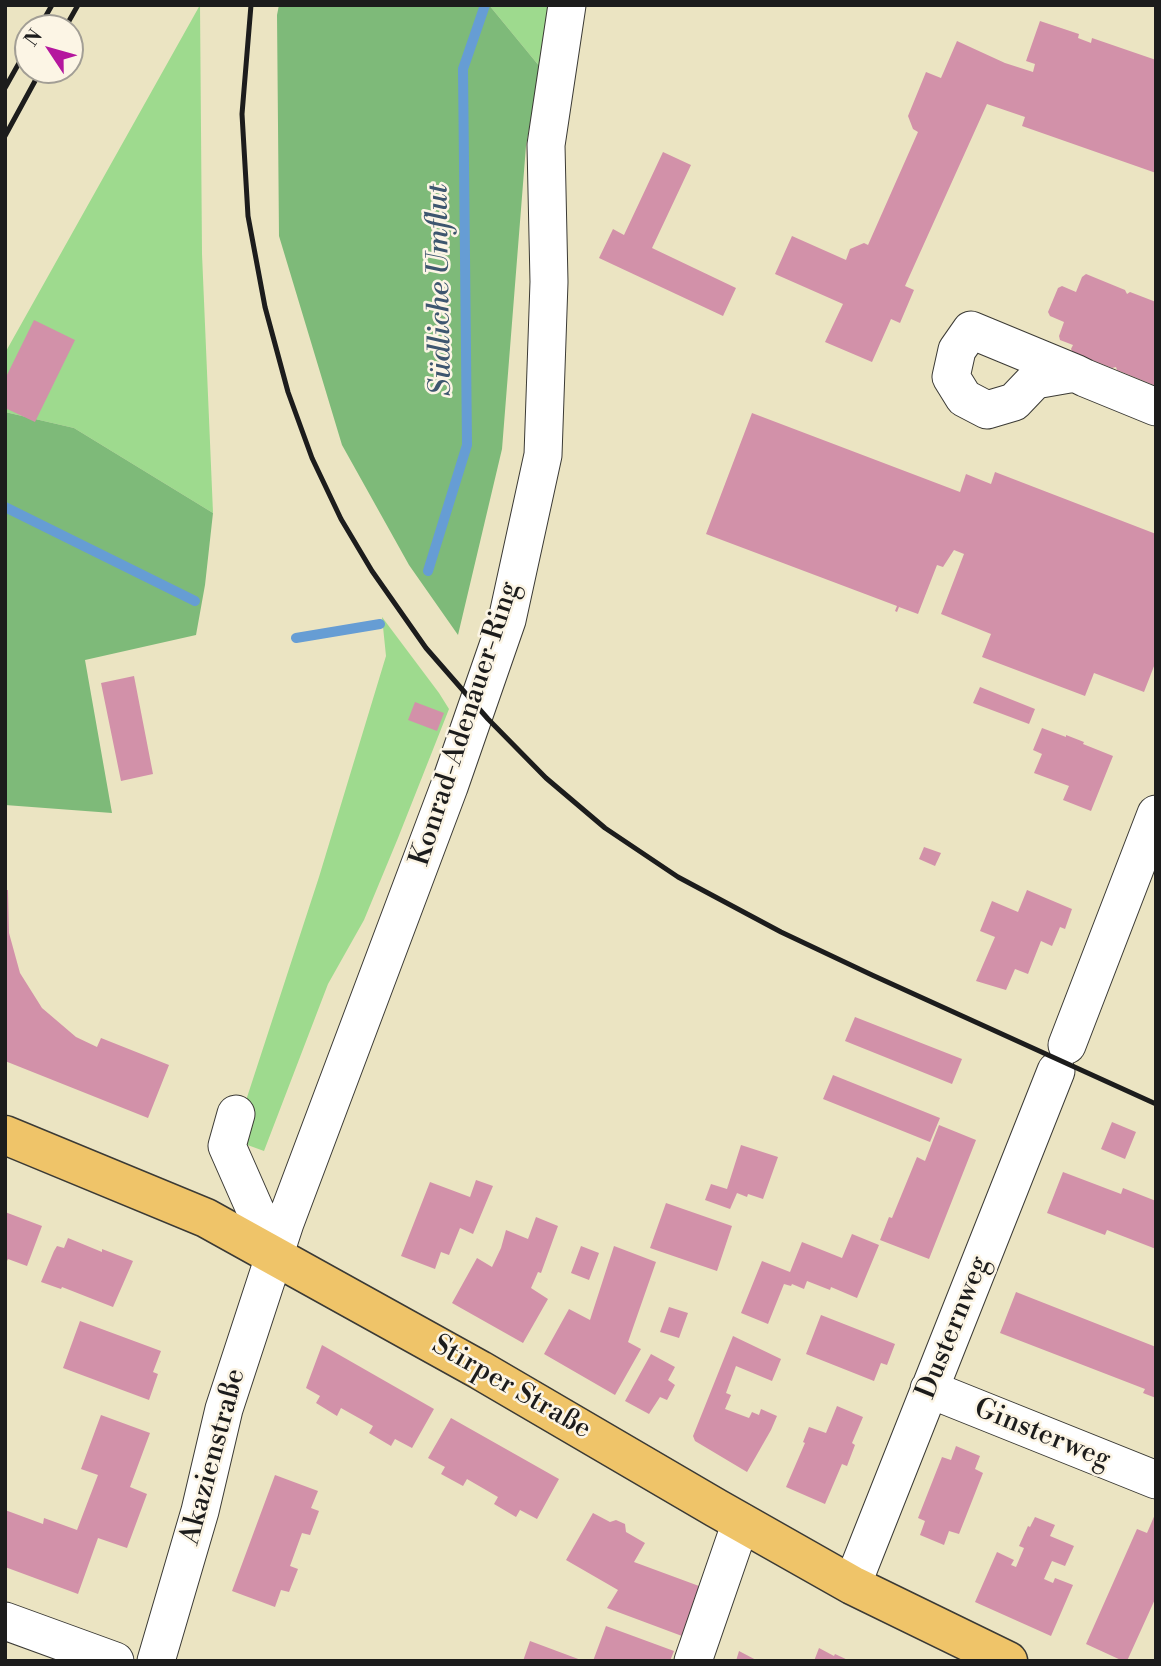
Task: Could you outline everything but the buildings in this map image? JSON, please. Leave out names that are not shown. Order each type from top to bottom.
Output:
[{"type":"main road","name":"Stirper Straße","points":[[5,1135],[206,1217],[480,1370],[852,1585],[1008,1661]]},
{"type":"street","name":"Konrad-Adenauer-Ring","points":[[275,1255],[449,788],[507,620],[543,455],[549,282],[546,145],[567,5]]},
{"type":"street","points":[[1075,373],[1156,407]]},
{"type":"street","name":"Dusternweg","points":[[852,1585],[1156,814]]},
{"type":"street","points":[[236,1114],[227,1146],[275,1255]]},
{"type":"street","name":"Akazienstraße","points":[[156,1661],[200,1511],[224,1409],[275,1255]]},
{"type":"street","name":"Ginsterweg","points":[[929,1389],[1156,1480]]},
{"type":"street","points":[[693,1661],[741,1522]]},
{"type":"street","points":[[5,1621],[115,1661]]},
{"type":"green space","points":[[200,5],[202,254],[213,513],[74,428],[5,412],[5,353]]},
{"type":"green space","points":[[279,5],[489,5],[540,67],[526,146],[502,449],[458,635],[409,565],[342,445],[279,236]]},
{"type":"green space","points":[[489,5],[556,5],[540,67]]},
{"type":"green space","points":[[5,412],[74,428],[213,513],[196,635],[85,660],[112,813],[5,805]]},
{"type":"green space","points":[[382,617],[449,709],[364,920],[328,984],[264,1151],[242,1143],[236,1131],[319,877],[386,656]]},
{"type":"waterway","name":"Südliche Umflut","points":[[428,571],[467,445],[463,69],[485,5]]},
{"type":"waterway","name":"Südliche Umflut","points":[[5,507],[195,601]]},
{"type":"waterway","name":"Südliche Umflut","points":[[296,638],[380,624]]},
{"type":"railway","points":[[47,14],[52,5]]},
{"type":"railway","points":[[73,14],[78,5]]},
{"type":"railway","points":[[251,5],[242,114],[248,216],[265,307],[288,392],[312,458],[341,519],[372,571],[426,648],[488,719],[546,778],[605,828],[678,877],[781,932],[1156,1104]]},
{"type":"railway","points":[[5,88],[14,72]]},
{"type":"railway","points":[[5,136],[33,84]]}]
